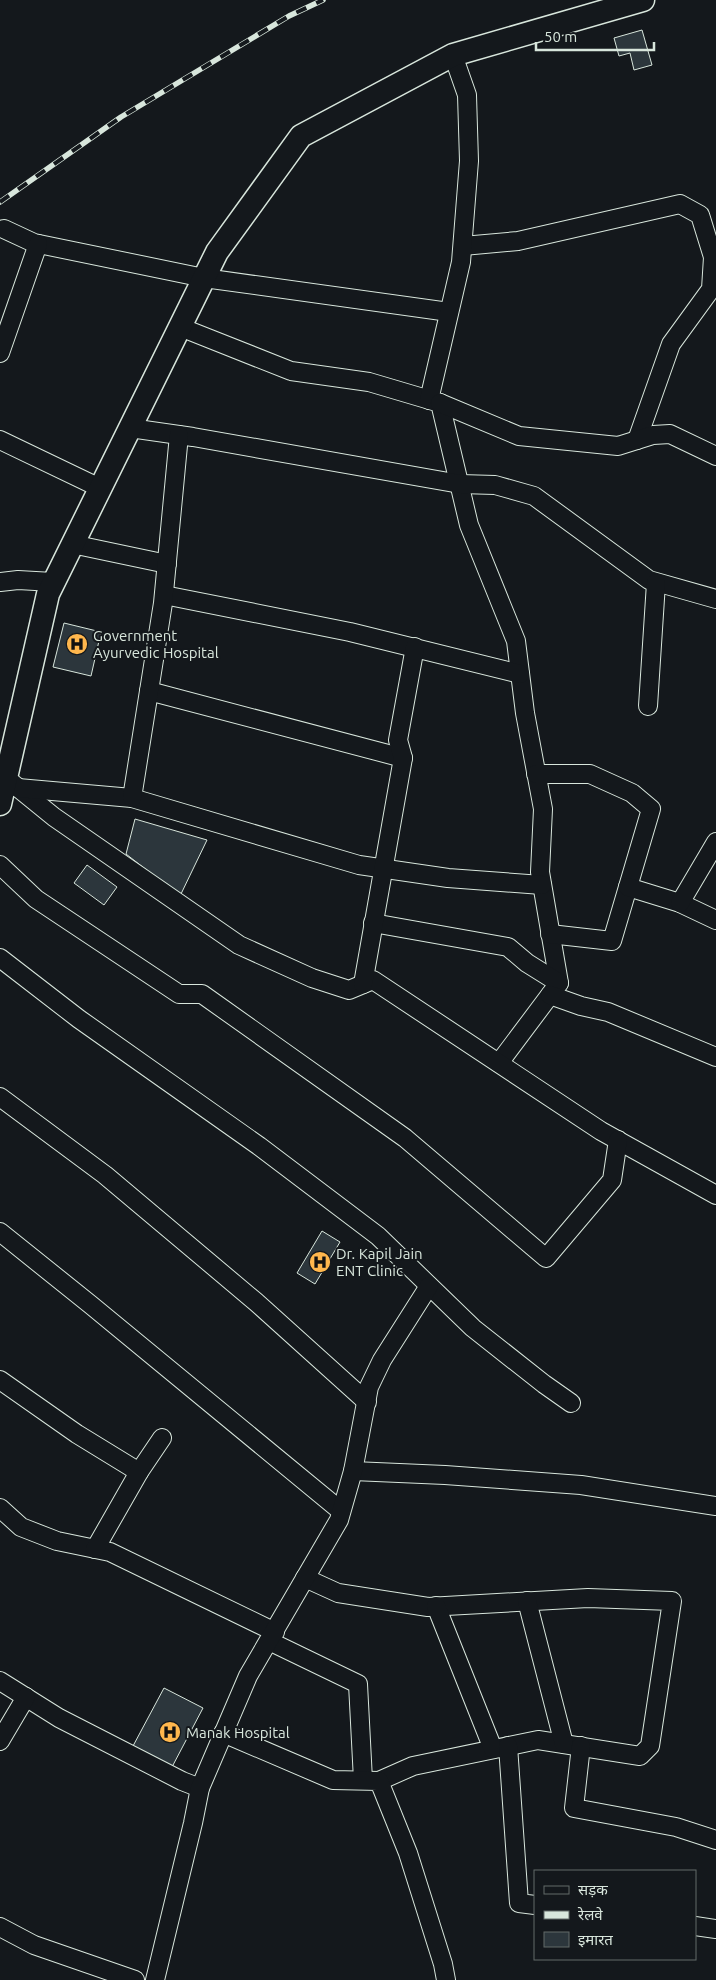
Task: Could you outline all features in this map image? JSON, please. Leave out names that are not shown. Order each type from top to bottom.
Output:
[{"type":"main road","points":[[0,804],[12,783],[48,594],[53,582],[217,252],[301,136],[453,55],[643,0]]},
{"type":"street","points":[[453,55],[467,96],[469,161],[461,262],[449,312],[434,402],[460,484],[469,525],[516,641],[525,713],[543,809],[540,872],[550,934],[555,989],[499,1063]]},
{"type":"street","points":[[463,246],[518,241],[680,204],[700,216],[712,256],[711,288],[671,344],[637,440]]},
{"type":"street","points":[[4,230],[38,244],[204,278],[449,312]]},
{"type":"street","points":[[0,353],[38,244]]},
{"type":"street","points":[[180,327],[291,371],[369,382],[434,402],[519,436],[618,446],[653,435],[670,434],[716,456]]},
{"type":"street","points":[[130,428],[460,484],[495,486],[534,496],[648,580],[716,599]]},
{"type":"street","points":[[132,798],[164,595],[179,435]]},
{"type":"street","points":[[0,440],[100,488]]},
{"type":"street","points":[[72,544],[166,564]]},
{"type":"street","points":[[0,582],[18,580],[53,582]]},
{"type":"street","points":[[648,706],[656,583]]},
{"type":"street","points":[[164,595],[350,632],[520,674]]},
{"type":"street","points":[[363,984],[403,758],[398,740],[415,647]]},
{"type":"street","points":[[149,691],[403,758]]},
{"type":"street","points":[[536,774],[590,774],[632,793],[651,809],[612,940],[550,934]]},
{"type":"street","points":[[12,783],[132,798],[359,865],[448,878],[542,885]]},
{"type":"street","points":[[12,783],[54,817],[239,945],[312,978],[349,990],[373,980],[618,1140],[716,1195]]},
{"type":"street","points":[[680,903],[716,842]]},
{"type":"street","points":[[0,865],[44,904],[179,994],[202,994],[405,1138],[546,1258],[612,1180],[618,1140]]},
{"type":"street","points":[[628,887],[680,903],[716,920]]},
{"type":"street","points":[[373,923],[508,947],[555,989],[581,1006],[608,1012],[716,1057]]},
{"type":"street","points":[[0,958],[79,1019],[258,1146],[371,1231],[473,1328],[570,1403]]},
{"type":"street","points":[[0,1097],[105,1175],[256,1302],[367,1402]]},
{"type":"street","points":[[0,1232],[341,1511]]},
{"type":"street","points":[[155,1980],[194,1823],[200,1788],[248,1676],[339,1520],[352,1471],[369,1387],[382,1360],[429,1286]]},
{"type":"street","points":[[0,1380],[77,1434],[139,1472]]},
{"type":"street","points":[[95,1549],[139,1472],[162,1438]]},
{"type":"street","points":[[352,1471],[581,1484],[716,1506]]},
{"type":"street","points":[[0,1508],[21,1527],[57,1541],[110,1552],[272,1636],[358,1684],[371,1781],[408,1853],[443,1964],[446,1980]]},
{"type":"street","points":[[223,1733],[333,1780],[371,1781],[414,1766],[538,1740],[640,1756],[650,1746],[672,1601],[588,1598],[428,1607],[338,1593],[305,1578]]},
{"type":"street","points":[[527,1601],[573,1745],[574,1808],[676,1827],[716,1840]]},
{"type":"street","points":[[436,1606],[501,1747],[519,1903],[534,1905]]},
{"type":"street","points":[[0,1681],[59,1718],[182,1781],[200,1788]]},
{"type":"street","points":[[0,1740],[26,1697]]},
{"type":"street","points":[[696,1926],[716,1929]]},
{"type":"street","points":[[4,1930],[34,1945],[135,1980]]},
{"type":"building","points":[[642,30],[652,65],[634,70],[630,53],[619,56],[614,38]]},
{"type":"building","points":[[64,623],[101,632],[91,676],[53,667]]},
{"type":"building","points":[[135,819],[207,840],[180,896],[126,854]]},
{"type":"building","points":[[87,865],[117,887],[104,905],[74,883]]},
{"type":"building","points":[[322,1231],[340,1242],[315,1284],[297,1273]]},
{"type":"building","points":[[164,1688],[203,1708],[172,1767],[133,1746]]},
{"type":"railway","points":[[0,202],[121,117],[289,16],[323,0]]},
{"type":"place","name":"Government Ayurvedic Hospital","points":[[77,644]]},
{"type":"place","name":"Dr. Kapil Jain ENT Clinic","points":[[320,1262]]},
{"type":"place","name":"Manak Hospital","points":[[170,1732]]}]
